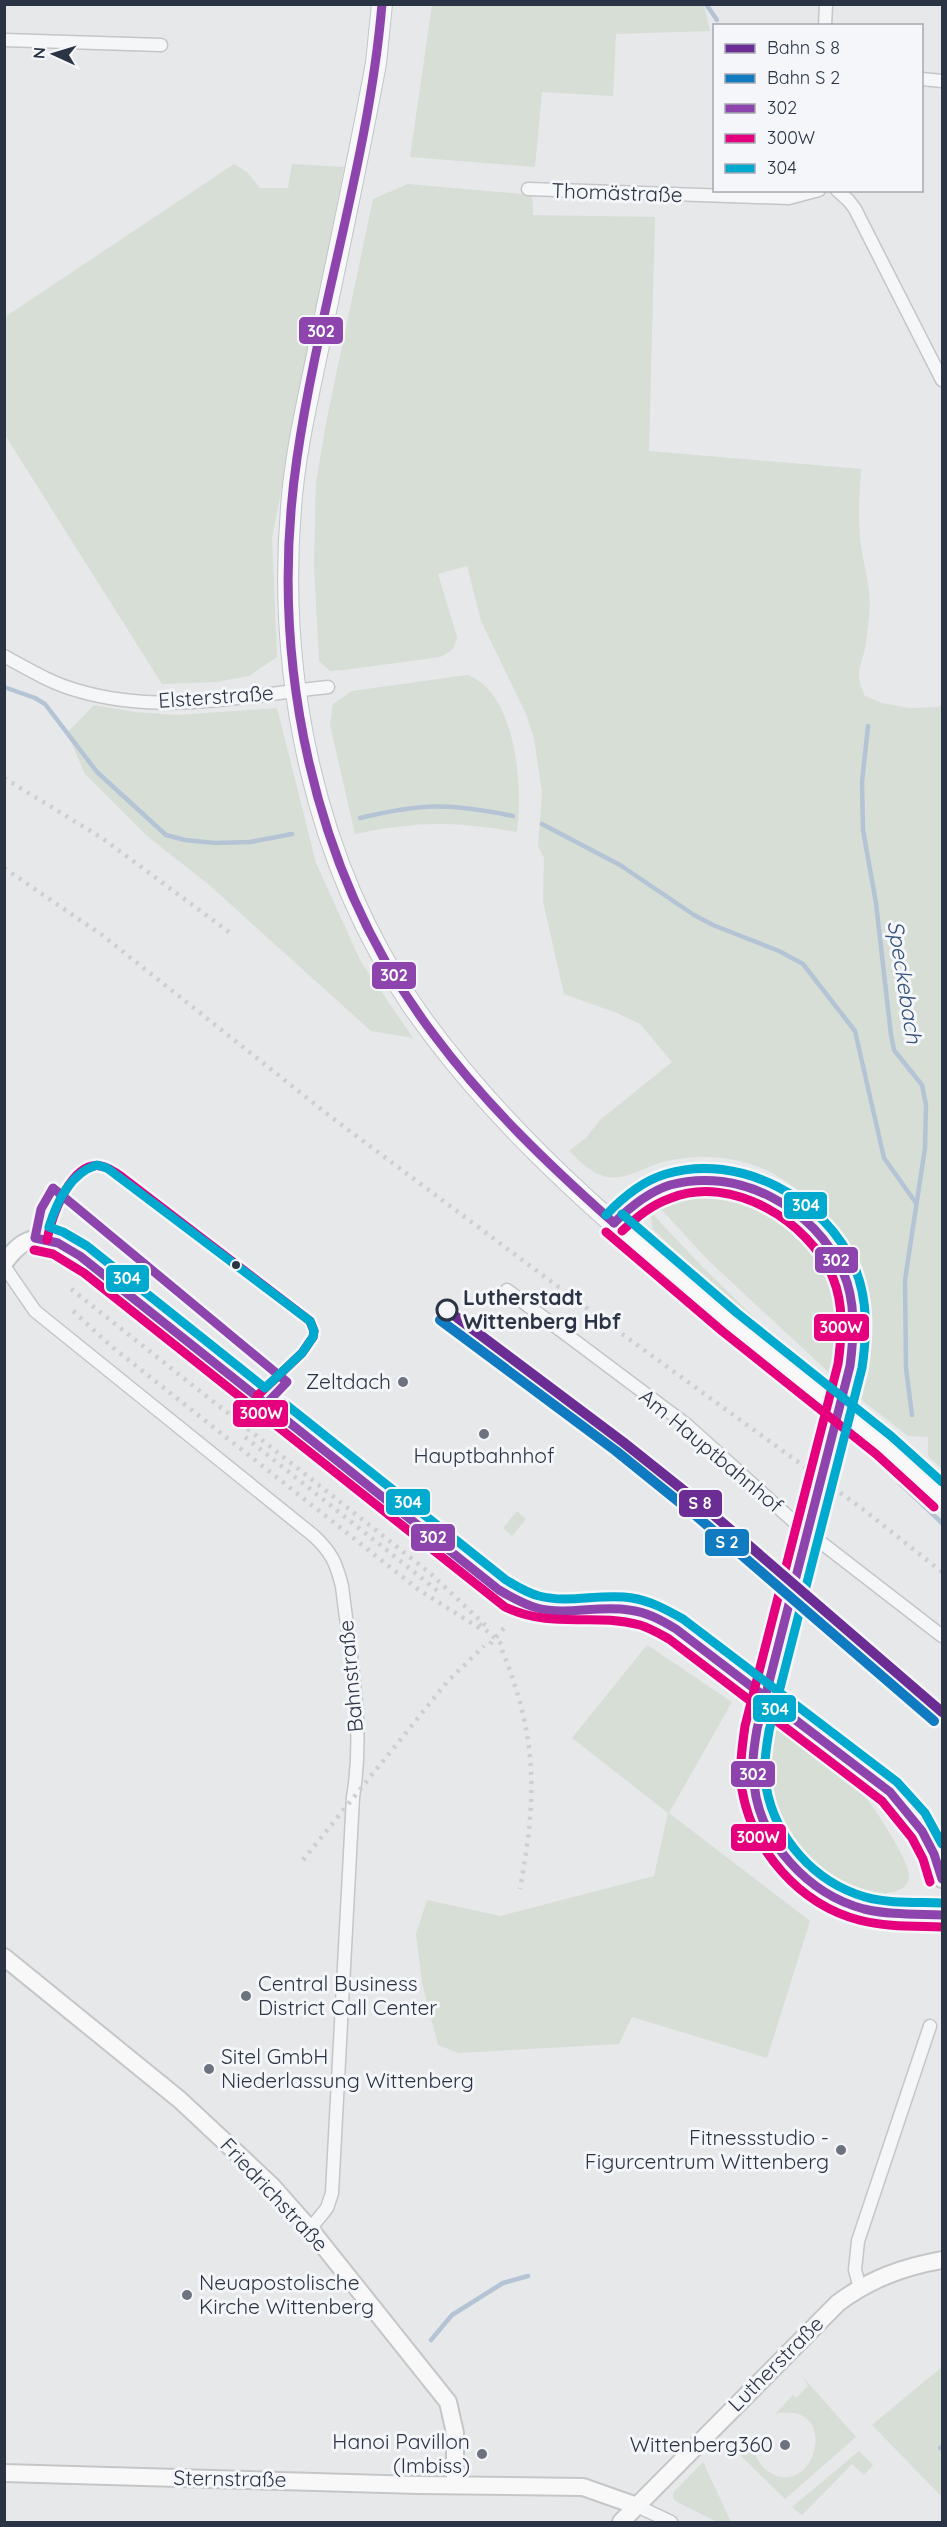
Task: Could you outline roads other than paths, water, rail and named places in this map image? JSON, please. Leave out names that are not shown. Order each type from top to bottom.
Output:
[{"type":"main road","points":[[382,4],[372,84],[292,488],[289,546],[289,610],[296,691],[310,762],[338,862],[358,911],[393,974],[435,1036],[479,1090],[549,1163],[614,1223],[720,1314],[884,1445],[942,1498]]},
{"type":"street","points":[[825,24],[826,4]]},
{"type":"street","points":[[4,39],[161,45]]},
{"type":"street","points":[[923,79],[942,81]]},
{"type":"street","name":"Thomästraße","points":[[528,189],[789,198],[816,192]]},
{"type":"street","points":[[839,192],[849,201],[862,222],[942,380]]},
{"type":"street","name":"Elsterstraße","points":[[4,656],[53,682],[77,691],[126,700],[197,703],[328,687]]},
{"type":"street","points":[[614,1223],[642,1198],[656,1191],[698,1181],[730,1182],[760,1191],[803,1217],[836,1257],[844,1272],[854,1320],[850,1366],[764,1700],[754,1750],[753,1776],[760,1811],[776,1844],[798,1871],[828,1894],[853,1906],[884,1912],[942,1915]]},
{"type":"street","points":[[4,1264],[18,1247],[35,1238],[49,1239],[62,1244],[120,1287],[512,1597],[537,1608],[549,1610],[633,1611],[651,1616],[676,1629],[890,1792],[916,1820],[930,1844],[942,1878]]},
{"type":"street","name":"Bahnstraße","points":[[4,1264],[35,1311],[314,1536],[330,1551],[338,1568],[357,1709],[356,1780],[353,1797],[332,2193],[327,2208],[310,2229]]},
{"type":"street","name":"Am Hauptbahnhof","points":[[507,1290],[687,1425],[792,1520],[874,1580],[942,1636]]},
{"type":"street","name":"Friedrichstraße","points":[[4,1958],[197,2115],[272,2186],[310,2229],[448,2402],[455,2433],[455,2485]]},
{"type":"street","points":[[860,2288],[855,2270],[858,2241],[930,2026]]},
{"type":"street","name":"Lutherstraße","points":[[621,2523],[824,2315],[860,2288],[898,2270],[942,2260]]},
{"type":"street","name":"Sternstraße","points":[[4,2473],[455,2485]]},
{"type":"street","points":[[455,2485],[583,2487],[637,2506],[671,2523]]},
{"type":"waterway","name":"Speckebach","points":[[706,4],[717,20]]},
{"type":"waterway","points":[[4,687],[45,704],[97,772],[166,835],[185,840],[215,843],[250,842],[292,834]]},
{"type":"waterway","name":"Speckebach","points":[[868,726],[862,782],[863,830],[876,903],[891,1035],[894,1050],[922,1085],[926,1105],[925,1148],[905,1280],[906,1368],[912,1415]]},
{"type":"waterway","points":[[360,818],[419,807],[453,807],[513,816]]},
{"type":"waterway","points":[[542,824],[620,865],[694,915],[779,951],[803,964],[855,1031],[884,1158],[916,1203]]},
{"type":"waterway","name":"Speckebach","points":[[900,1478],[900,1483],[942,1523]]},
{"type":"waterway","points":[[431,2340],[452,2315],[503,2283],[528,2276]]},
{"type":"railway","points":[[4,778],[102,838],[233,935]]},
{"type":"railway","points":[[4,868],[102,935],[331,1117],[596,1315],[864,1510],[942,1572]]},
{"type":"railway","points":[[71,1289],[430,1573],[487,1627]]},
{"type":"railway","points":[[73,1311],[111,1346],[419,1590],[484,1631]]},
{"type":"railway","points":[[245,1437],[439,1592]]},
{"type":"railway","points":[[479,1624],[505,1647]]},
{"type":"railway","points":[[490,1644],[504,1628]]},
{"type":"railway","points":[[303,1860],[447,1682],[484,1646]]},
{"type":"railway","points":[[502,1650],[522,1712],[531,1768],[529,1825],[520,1889]]},
{"type":"place","name":"Lutherstadt Wittenberg Hbf","points":[[447,1310]]},
{"type":"place","name":"Zeltdach","points":[[403,1382]]},
{"type":"place","name":"Hauptbahnhof","points":[[484,1434]]},
{"type":"place","name":"Central Business District Call Center","points":[[246,1996]]},
{"type":"place","name":"Sitel GmbH Niederlassung Wittenberg","points":[[209,2069]]},
{"type":"place","name":"Fitnessstudio - Figurcentrum Wittenberg","points":[[841,2150]]},
{"type":"place","name":"Neuapostolische Kirche Wittenberg","points":[[187,2295]]},
{"type":"place","name":"Wittenberg360","points":[[785,2445]]},
{"type":"place","name":"Hanoi Pavillon (Imbiss)","points":[[482,2454]]}]
